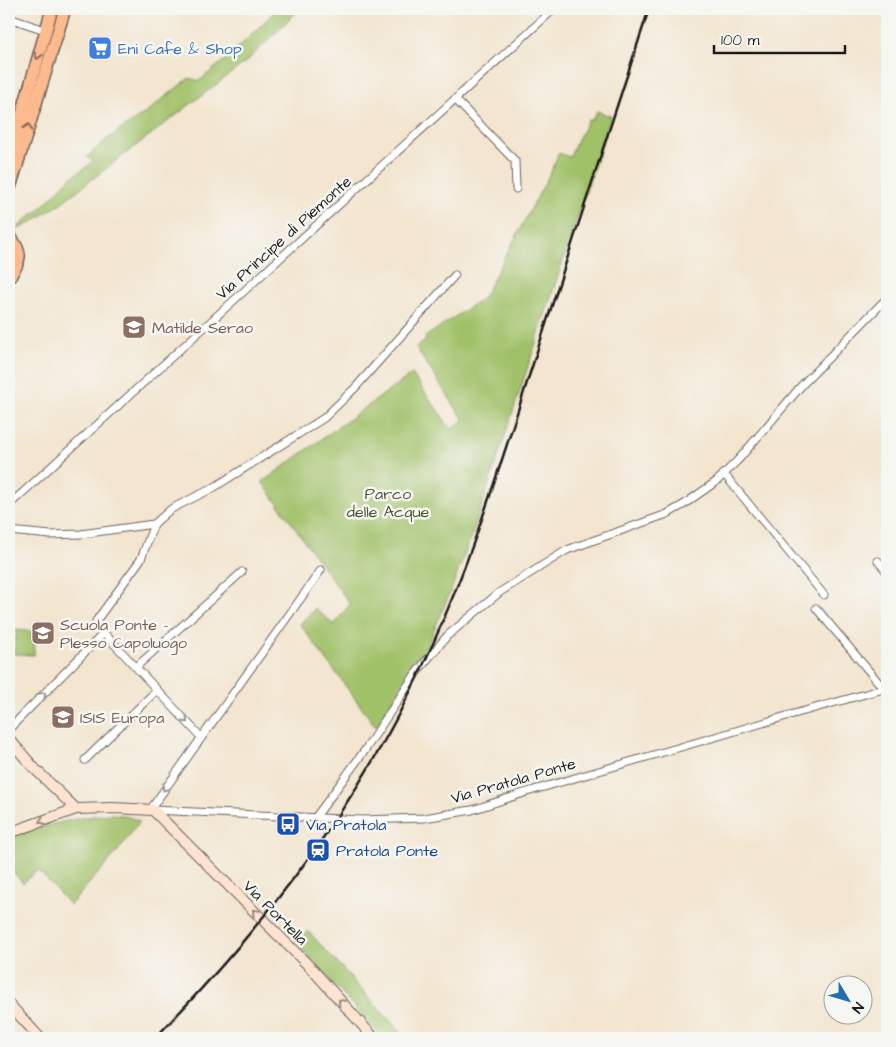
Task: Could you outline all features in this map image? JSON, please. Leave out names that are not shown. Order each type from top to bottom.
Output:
[{"type":"main road","points":[[9,159],[52,9]]},
{"type":"main road","points":[[9,191],[65,9]]},
{"type":"main road","points":[[9,236],[16,243],[20,252],[19,261],[10,274]]},
{"type":"main road","points":[[9,739],[34,768],[76,809]]},
{"type":"main road","name":"Via Pratola Ponte","points":[[9,833],[76,809],[152,810]]},
{"type":"main road","name":"Via Portella","points":[[152,810],[311,968],[374,1038]]},
{"type":"main road","points":[[9,1004],[40,1038]]},
{"type":"street","name":"Via Principe di Piemonte","points":[[9,505],[554,9]]},
{"type":"street","points":[[9,18],[46,30]]},
{"type":"street","points":[[455,99],[514,161],[516,189]]},
{"type":"street","points":[[201,738],[104,633],[96,621],[141,559],[154,524],[171,509],[213,488],[324,418],[355,388],[455,275]]},
{"type":"street","points":[[315,818],[365,750],[416,673],[447,636],[500,592],[567,550],[667,514],[684,505],[717,481],[802,385],[887,298]]},
{"type":"street","points":[[724,474],[824,595]]},
{"type":"street","points":[[9,531],[51,535],[81,534],[154,524]]},
{"type":"street","points":[[878,561],[887,572]]},
{"type":"street","points":[[152,810],[321,570]]},
{"type":"street","points":[[136,667],[242,572]]},
{"type":"street","points":[[816,608],[885,689]]},
{"type":"street","points":[[9,729],[104,633]]},
{"type":"street","name":"Via Pratola Ponte","points":[[152,810],[362,820],[424,818],[472,810],[537,789],[885,689]]},
{"type":"street","points":[[85,760],[157,690]]},
{"type":"green space","points":[[277,9],[300,9],[247,61],[57,206],[32,222],[19,229],[17,228],[32,214],[35,214],[69,179],[89,165],[93,160],[87,157],[107,139],[148,111],[189,78],[199,81]]},
{"type":"green space","name":"Parco delle Acque","points":[[597,111],[611,116],[475,526],[452,588],[426,648],[376,727],[300,624],[315,608],[334,625],[350,604],[262,482],[412,374],[451,429],[464,420],[416,348],[426,340],[425,337],[483,298],[554,166],[552,168],[559,153],[569,157],[588,120],[592,120]]},
{"type":"green space","points":[[17,630],[36,632],[34,655],[14,654]]},
{"type":"green space","points":[[111,814],[123,815],[140,821],[117,852],[70,905],[38,870],[23,883],[9,867],[9,838],[59,823]]},
{"type":"green space","points":[[308,931],[406,1038],[383,1038],[295,942]]},
{"type":"railway","points":[[155,1038],[228,959],[296,876],[356,788],[384,742],[428,655],[461,576],[490,496],[649,9]]},
{"type":"place","name":"Eni Cafe & Shop","points":[[100,48]]},
{"type":"place","name":"Matilde Serao","points":[[134,327]]},
{"type":"place","name":"Scuola Ponte - Plesso Capoluogo","points":[[43,633]]},
{"type":"place","name":"ISIS Europa","points":[[63,717]]},
{"type":"place","name":"Via Pratola","points":[[288,824]]},
{"type":"place","name":"Pratola Ponte","points":[[318,850]]}]
